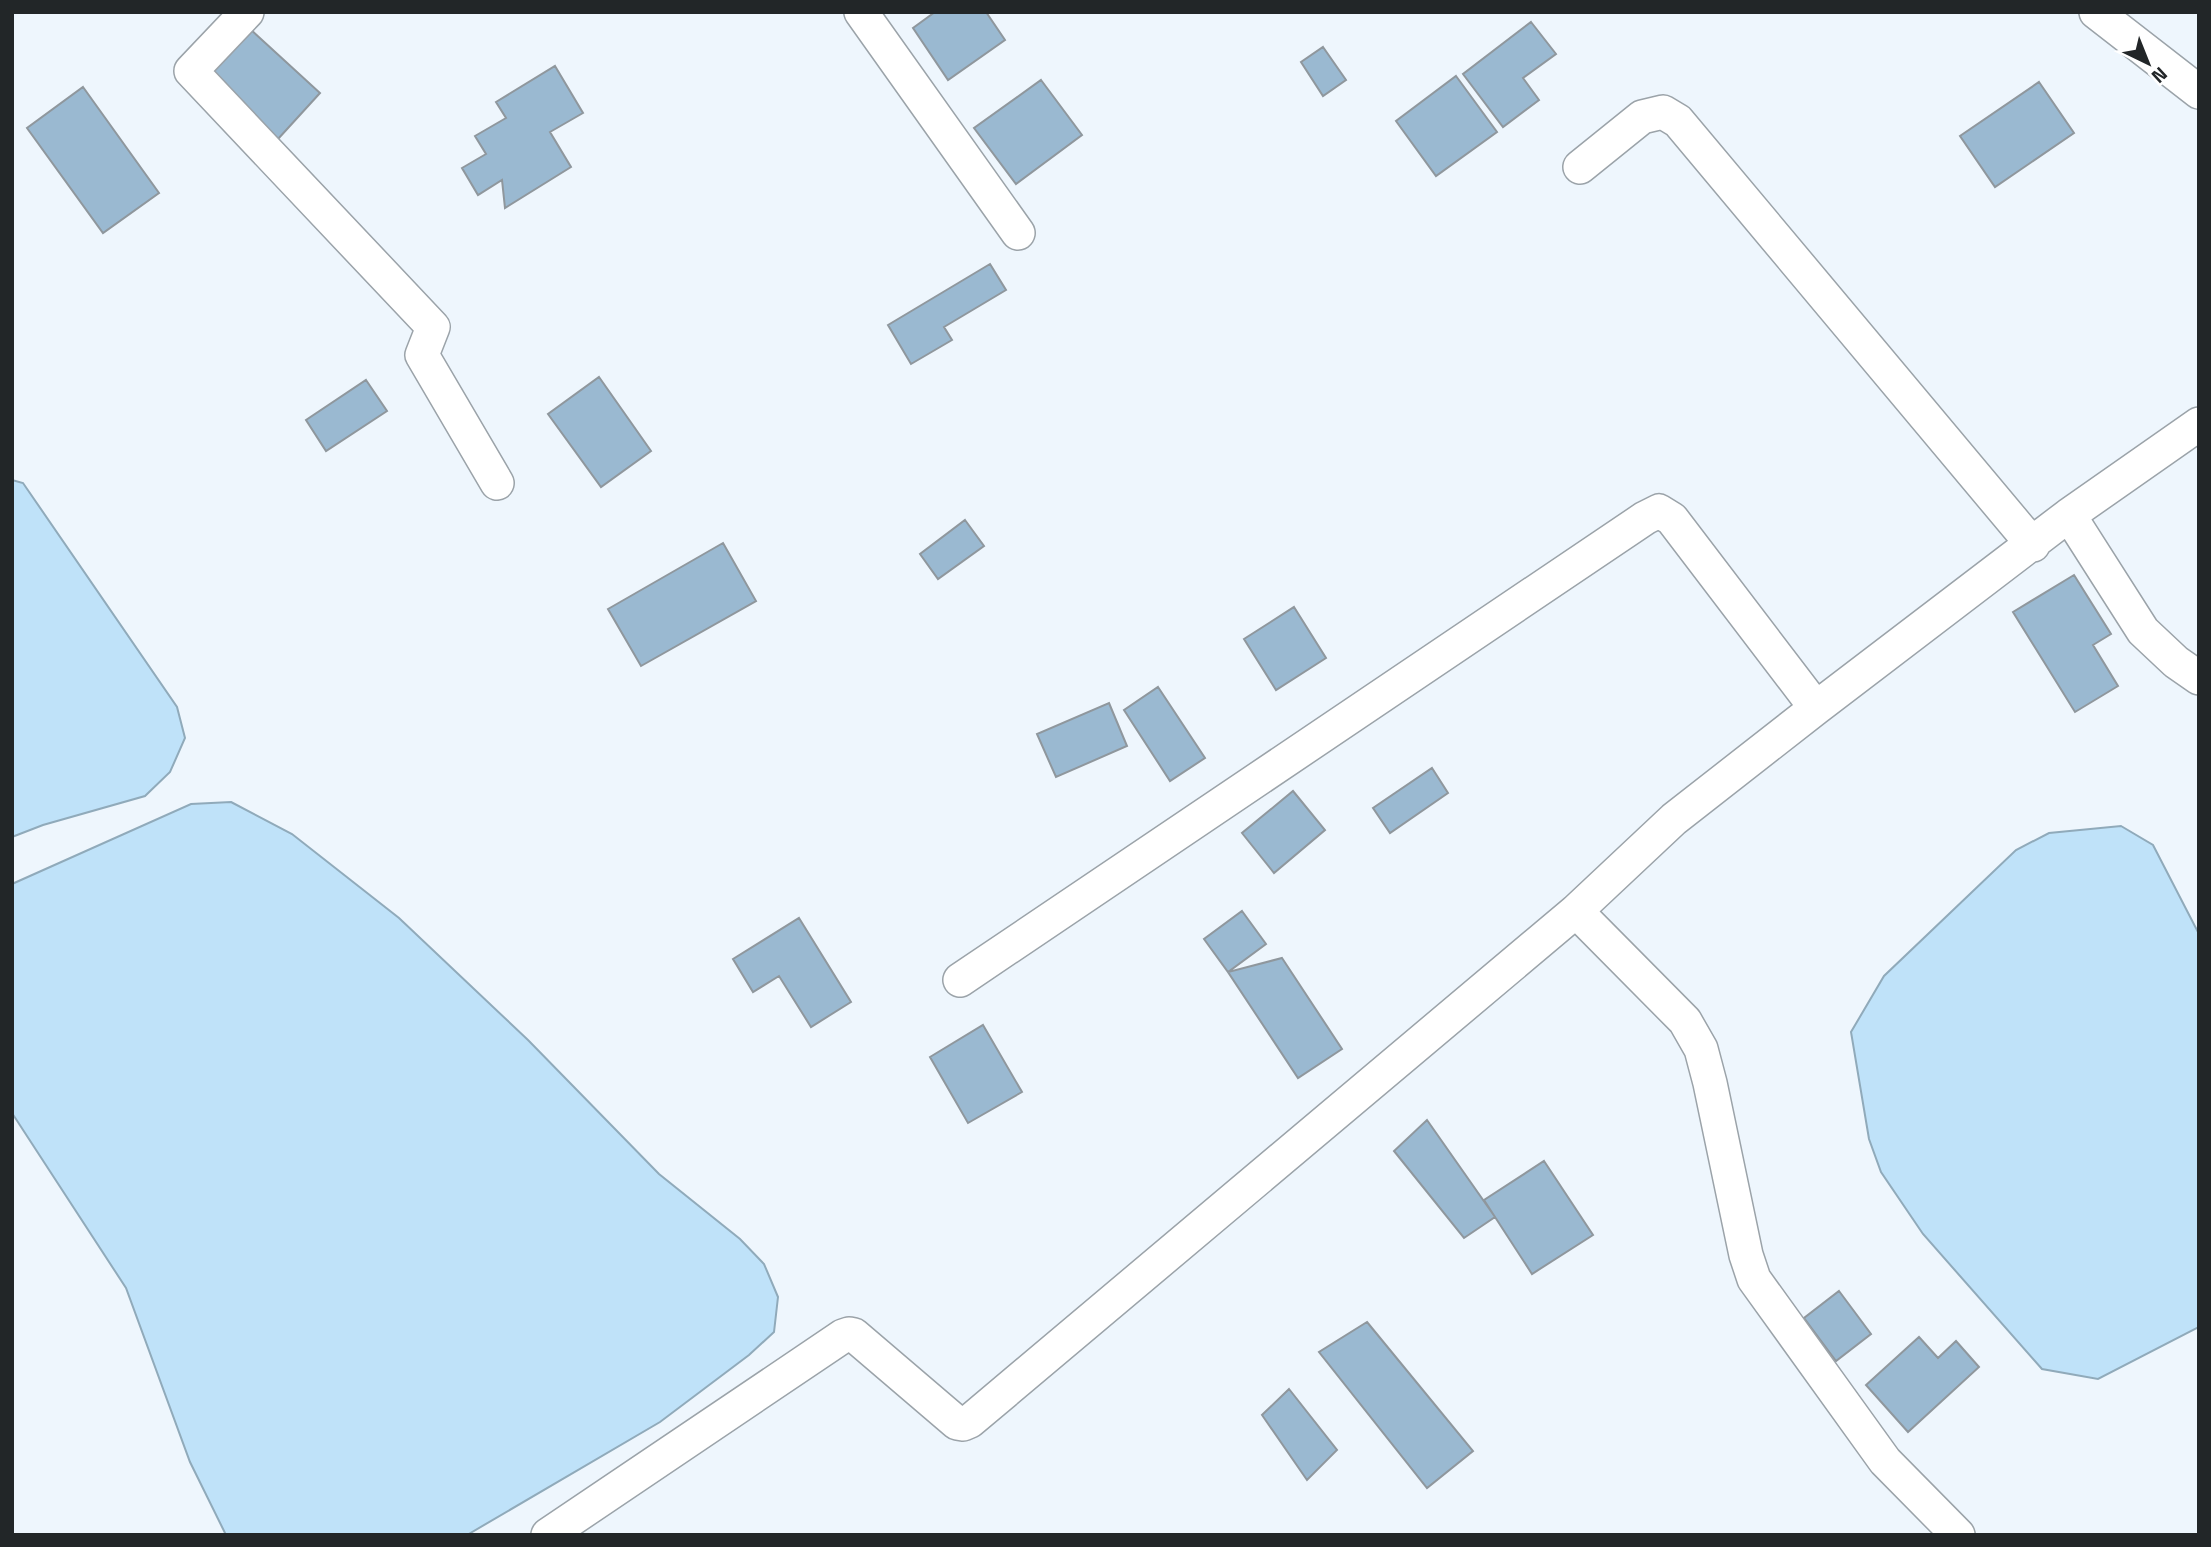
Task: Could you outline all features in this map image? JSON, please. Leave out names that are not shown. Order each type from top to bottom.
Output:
[{"type":"street","points":[[247,12],[191,71],[433,327],[422,355],[497,483]]},
{"type":"street","points":[[861,12],[1018,233]]},
{"type":"street","points":[[2096,12],[2199,92]]},
{"type":"street","points":[[1580,167],[1642,117],[1662,111],[1678,121],[2033,545]]},
{"type":"street","points":[[548,1535],[849,1334],[854,1335],[957,1423],[970,1421],[1576,911],[1674,820],[2069,515],[2199,424]]},
{"type":"street","points":[[960,980],[1659,511],[1672,519],[1816,708]]},
{"type":"street","points":[[2069,515],[2143,631],[2176,662],[2199,678]]},
{"type":"street","points":[[1576,911],[1685,1021],[1701,1049],[1746,1255],[1755,1279],[1885,1461],[1958,1535]]},
{"type":"water","points":[[12,480],[23,483],[177,707],[185,738],[170,772],[145,796],[43,825],[12,837]]},
{"type":"water","points":[[231,802],[292,834],[399,918],[528,1040],[659,1174],[740,1239],[764,1264],[778,1297],[774,1332],[749,1355],[660,1422],[467,1535],[226,1535],[190,1462],[126,1288],[12,1113],[12,884],[191,804]]},
{"type":"water","points":[[2121,826],[2153,845],[2199,934],[2199,1327],[2098,1379],[2042,1369],[1923,1234],[1881,1172],[1869,1139],[1851,1032],[1884,976],[2016,850],[2049,833]]},
{"type":"building","points":[[935,12],[986,12],[1005,40],[948,80],[913,28]]},
{"type":"building","points":[[1531,22],[1556,54],[1523,78],[1539,100],[1503,127],[1463,74]]},
{"type":"building","points":[[249,28],[320,93],[278,139],[207,74]]},
{"type":"building","points":[[1323,47],[1346,80],[1323,96],[1301,62]]},
{"type":"building","points":[[555,66],[583,113],[550,132],[571,167],[505,208],[502,180],[478,195],[462,168],[486,154],[475,136],[506,118],[496,102]]},
{"type":"building","points":[[1456,76],[1497,132],[1436,176],[1396,121]]},
{"type":"building","points":[[1041,80],[1082,135],[1016,184],[974,128]]},
{"type":"building","points":[[2039,82],[2074,133],[1995,187],[1960,136]]},
{"type":"building","points":[[83,87],[159,193],[103,233],[27,128]]},
{"type":"building","points":[[990,264],[1006,290],[944,327],[952,340],[911,364],[888,325]]},
{"type":"building","points":[[599,377],[651,451],[601,487],[548,414]]},
{"type":"building","points":[[366,380],[387,411],[326,451],[306,420]]},
{"type":"building","points":[[965,520],[984,546],[938,579],[920,554]]},
{"type":"building","points":[[723,543],[756,601],[641,666],[608,609]]},
{"type":"building","points":[[2074,575],[2111,634],[2093,645],[2118,686],[2075,712],[2013,612]]},
{"type":"building","points":[[1294,607],[1326,658],[1276,690],[1244,639]]},
{"type":"building","points":[[1158,687],[1205,758],[1170,781],[1124,710]]},
{"type":"building","points":[[1109,703],[1127,746],[1056,777],[1037,734]]},
{"type":"building","points":[[1432,768],[1448,793],[1390,833],[1373,808]]},
{"type":"building","points":[[1293,791],[1325,830],[1274,873],[1242,833]]},
{"type":"building","points":[[1242,911],[1266,944],[1228,972],[1204,939]]},
{"type":"building","points":[[799,918],[851,1002],[811,1027],[779,976],[753,992],[733,959]]},
{"type":"building","points":[[1282,958],[1342,1049],[1298,1078],[1228,972]]},
{"type":"building","points":[[983,1025],[1022,1092],[968,1123],[930,1057]]},
{"type":"building","points":[[1427,1120],[1495,1217],[1464,1238],[1394,1151]]},
{"type":"building","points":[[1544,1161],[1593,1235],[1532,1274],[1484,1200]]},
{"type":"building","points":[[1839,1291],[1871,1334],[1836,1361],[1804,1318]]},
{"type":"building","points":[[1367,1322],[1473,1451],[1427,1488],[1319,1352]]},
{"type":"building","points":[[1919,1337],[1938,1358],[1956,1341],[1979,1367],[1908,1432],[1866,1385]]},
{"type":"building","points":[[1289,1389],[1337,1450],[1307,1480],[1262,1415]]}]
